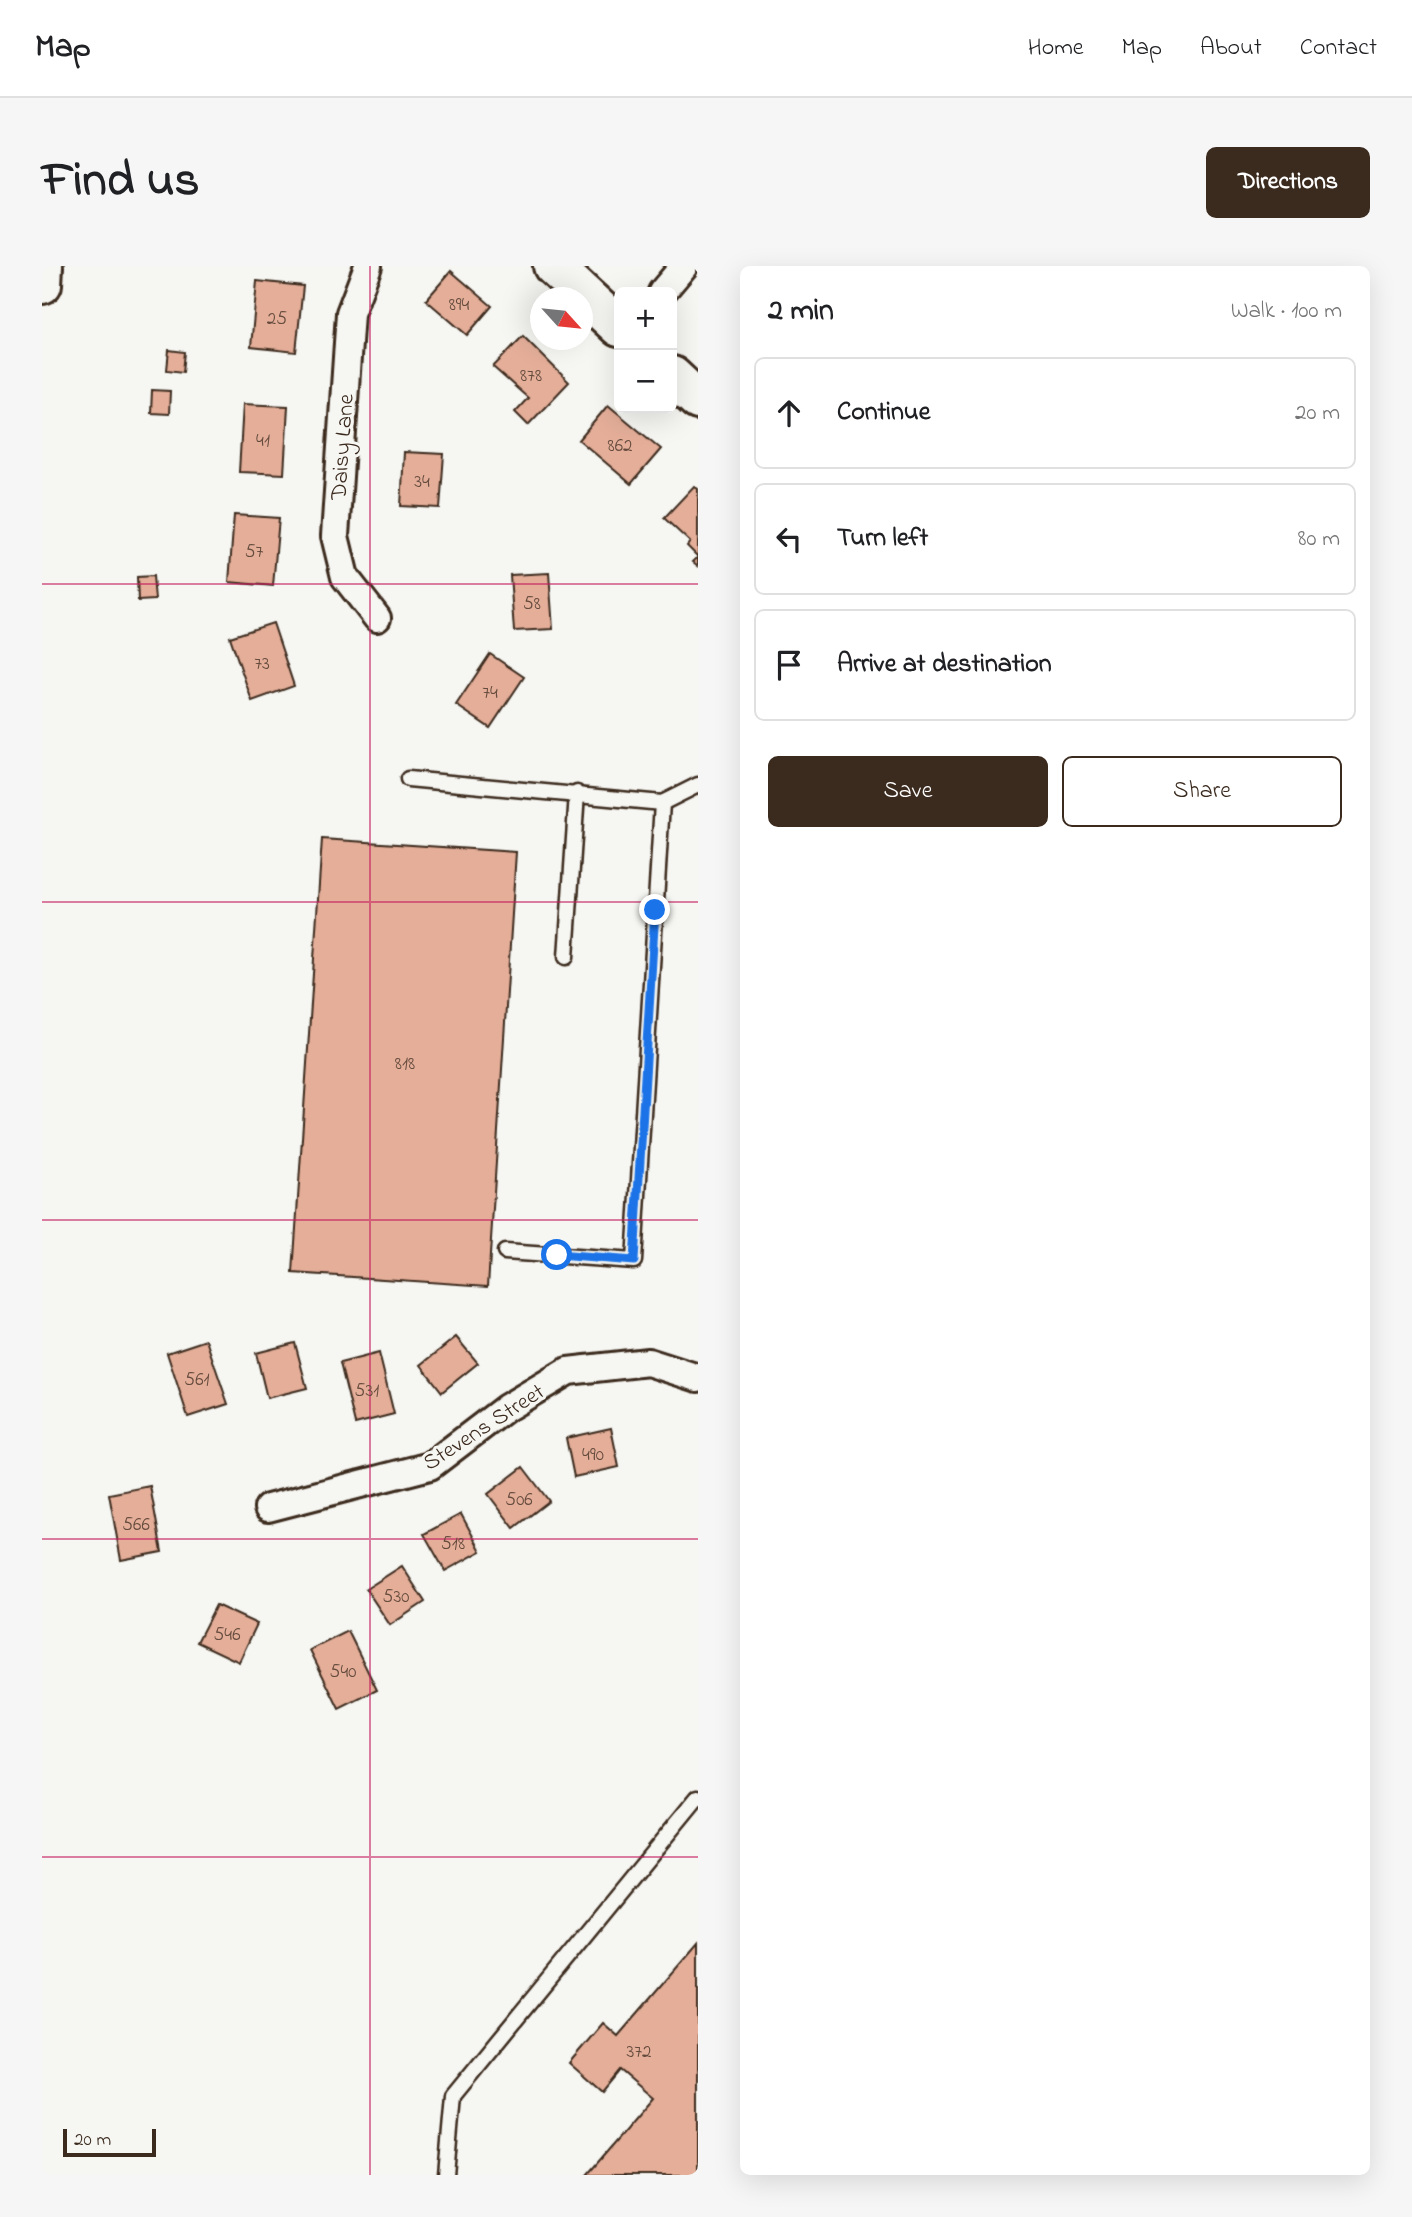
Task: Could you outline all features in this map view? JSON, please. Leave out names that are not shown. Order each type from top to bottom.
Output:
[{"type":"main road","points":[[42,284],[43,266]]},
{"type":"main road","points":[[552,266],[614,322]]},
{"type":"main road","points":[[677,381],[698,400]]},
{"type":"street","name":"Daisy Lane","points":[[368,266],[350,313],[335,536],[345,577],[377,618]]},
{"type":"street","points":[[666,287],[684,266]]},
{"type":"street","name":"Stevens Street","points":[[268,1508],[430,1466],[506,1408],[568,1371],[648,1362],[698,1378]]},
{"type":"lane","points":[[408,779],[662,803],[698,785]]},
{"type":"lane","points":[[566,957],[577,793]]},
{"type":"lane","points":[[505,1252],[634,1261],[662,803]]},
{"type":"lane","points":[[446,2175],[453,2096],[698,1797]]},
{"type":"building","points":[[451,271],[492,306],[467,335],[426,300]]},
{"type":"building","points":[[257,281],[303,286],[296,352],[251,347]]},
{"type":"building","points":[[523,336],[530,343],[530,350],[537,350],[569,382],[528,425],[515,412],[528,398],[493,367]]},
{"type":"building","points":[[169,350],[185,352],[183,372],[167,370]]},
{"type":"building","points":[[152,390],[170,391],[169,414],[151,413]]},
{"type":"building","points":[[243,404],[288,406],[284,474],[239,472]]},
{"type":"building","points":[[608,405],[614,413],[618,413],[661,449],[631,484],[579,440]]},
{"type":"building","points":[[404,452],[444,454],[440,508],[401,506]]},
{"type":"building","points":[[694,486],[698,489],[698,557],[687,546],[690,542],[664,518]]},
{"type":"building","points":[[234,515],[279,518],[273,586],[229,582]]},
{"type":"building","points":[[549,573],[553,629],[514,631],[510,575]]},
{"type":"building","points":[[153,576],[155,600],[138,601],[137,577]]},
{"type":"building","points":[[273,623],[294,686],[252,701],[230,637]]},
{"type":"building","points":[[490,654],[524,677],[490,728],[456,705]]},
{"type":"building","points":[[322,839],[516,852],[488,1286],[293,1273]]},
{"type":"building","points":[[456,1337],[478,1363],[442,1392],[421,1365]]},
{"type":"building","points":[[206,1340],[228,1404],[188,1417],[167,1353]]},
{"type":"building","points":[[295,1343],[307,1388],[267,1398],[256,1353]]},
{"type":"building","points":[[379,1353],[394,1414],[355,1424],[340,1363]]},
{"type":"building","points":[[611,1428],[619,1467],[574,1477],[566,1438]]},
{"type":"building","points":[[523,1467],[549,1501],[514,1528],[488,1494]]},
{"type":"building","points":[[150,1486],[162,1552],[121,1560],[109,1494]]},
{"type":"building","points":[[461,1514],[481,1551],[445,1571],[424,1534]]},
{"type":"building","points":[[402,1566],[425,1602],[390,1625],[366,1589]]},
{"type":"building","points":[[216,1605],[257,1624],[239,1662],[197,1642]]},
{"type":"building","points":[[348,1631],[377,1690],[339,1709],[310,1650]]},
{"type":"building","points":[[698,1943],[698,2175],[587,2175],[653,2098],[620,2070],[602,2092],[569,2063],[603,2023],[618,2036]]},
{"type":"route","points":[[557,1255],[634,1261],[655,910]]}]
